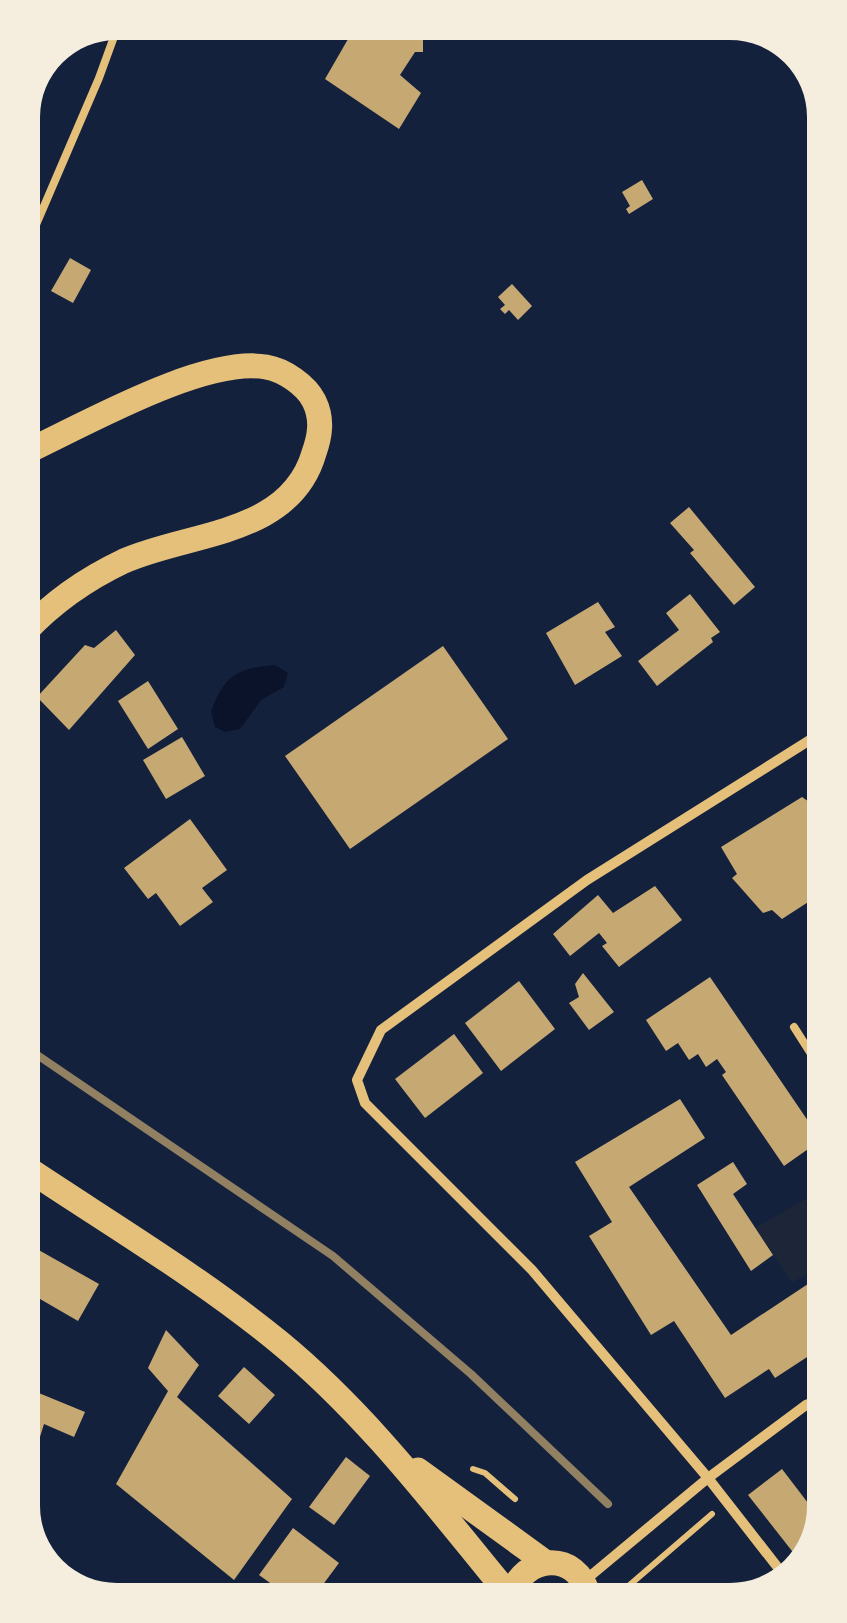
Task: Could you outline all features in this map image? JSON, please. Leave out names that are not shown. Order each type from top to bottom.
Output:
[{"type":"main road","points":[[40,446],[190,376],[248,364],[274,368],[297,382],[315,402],[321,431],[311,466],[288,498],[238,528],[125,560],[53,602],[40,616]]},
{"type":"main road","points":[[40,1177],[209,1290],[280,1343],[382,1443],[500,1583]]},
{"type":"main road","points":[[382,1443],[545,1562],[570,1568],[581,1583]]},
{"type":"main road","points":[[518,1583],[522,1574],[545,1562]]},
{"type":"street","points":[[777,1567],[708,1478],[532,1270],[365,1103],[358,1080],[382,1030],[587,880],[807,743]]},
{"type":"street","points":[[592,1583],[708,1478],[807,1405]]},
{"type":"lane","points":[[40,216],[112,40]]},
{"type":"lane","points":[[794,1027],[807,1047]]},
{"type":"path","points":[[632,1583],[726,1502]]},
{"type":"shaded area","points":[[275,665],[288,673],[284,687],[261,700],[240,729],[225,732],[215,727],[211,712],[227,682],[242,671]]},
{"type":"shaded area","points":[[807,1198],[807,1274],[792,1283],[755,1228]]},
{"type":"building","points":[[348,40],[423,40],[423,52],[415,52],[400,75],[421,93],[399,129],[325,79]]},
{"type":"building","points":[[642,180],[653,199],[629,214],[626,209],[630,206],[622,192]]},
{"type":"building","points":[[70,258],[91,270],[73,303],[51,291]]},
{"type":"building","points":[[512,284],[532,306],[518,320],[509,310],[505,314],[500,309],[505,305],[498,297]]},
{"type":"building","points":[[689,507],[755,587],[734,605],[670,523]]},
{"type":"building","points":[[690,594],[720,632],[711,638],[713,642],[657,686],[638,661],[679,630],[666,613]]},
{"type":"building","points":[[598,602],[615,627],[605,632],[622,656],[575,685],[546,633]]},
{"type":"building","points":[[116,630],[135,655],[69,730],[40,700],[40,694],[85,645],[94,648]]},
{"type":"building","points":[[443,646],[508,739],[350,849],[285,756]]},
{"type":"building","points":[[148,681],[178,729],[148,749],[118,701]]},
{"type":"building","points":[[182,737],[205,776],[166,799],[143,760]]},
{"type":"building","points":[[802,797],[807,800],[807,903],[782,919],[772,910],[763,913],[732,878],[737,874],[721,847]]},
{"type":"building","points":[[190,819],[227,870],[202,888],[213,902],[180,926],[156,893],[148,899],[124,868]]},
{"type":"building","points":[[655,886],[682,920],[619,967],[602,946],[607,943],[599,933],[570,956],[553,934],[598,895],[613,913]]},
{"type":"building","points":[[583,973],[614,1012],[589,1030],[569,1003],[579,997],[575,984]]},
{"type":"building","points":[[710,977],[807,1119],[807,1150],[784,1166],[722,1075],[726,1072],[717,1059],[706,1067],[698,1054],[689,1060],[678,1043],[666,1051],[646,1020]]},
{"type":"building","points":[[519,981],[555,1029],[501,1071],[465,1023]]},
{"type":"building","points":[[454,1034],[483,1073],[425,1118],[395,1079]]},
{"type":"building","points":[[680,1099],[705,1138],[629,1187],[731,1335],[807,1285],[807,1357],[775,1378],[769,1369],[725,1398],[674,1321],[651,1335],[589,1236],[612,1222],[575,1162]]},
{"type":"building","points":[[733,1162],[747,1184],[733,1194],[773,1255],[751,1271],[697,1185]]},
{"type":"building","points":[[40,1251],[99,1284],[78,1321],[40,1299]]},
{"type":"building","points":[[166,1330],[199,1365],[177,1397],[292,1499],[234,1580],[116,1484],[168,1391],[148,1368]]},
{"type":"building","points":[[244,1367],[275,1395],[249,1424],[218,1396]]},
{"type":"building","points":[[40,1394],[85,1412],[74,1437],[44,1424],[40,1437]]},
{"type":"building","points":[[346,1457],[370,1476],[334,1525],[309,1507]]},
{"type":"building","points":[[782,1469],[807,1502],[803,1531],[792,1551],[748,1495]]},
{"type":"building","points":[[293,1528],[339,1563],[324,1583],[270,1583],[259,1575]]},
{"type":"railway","points":[[40,1057],[333,1256],[471,1374],[608,1504]]}]
